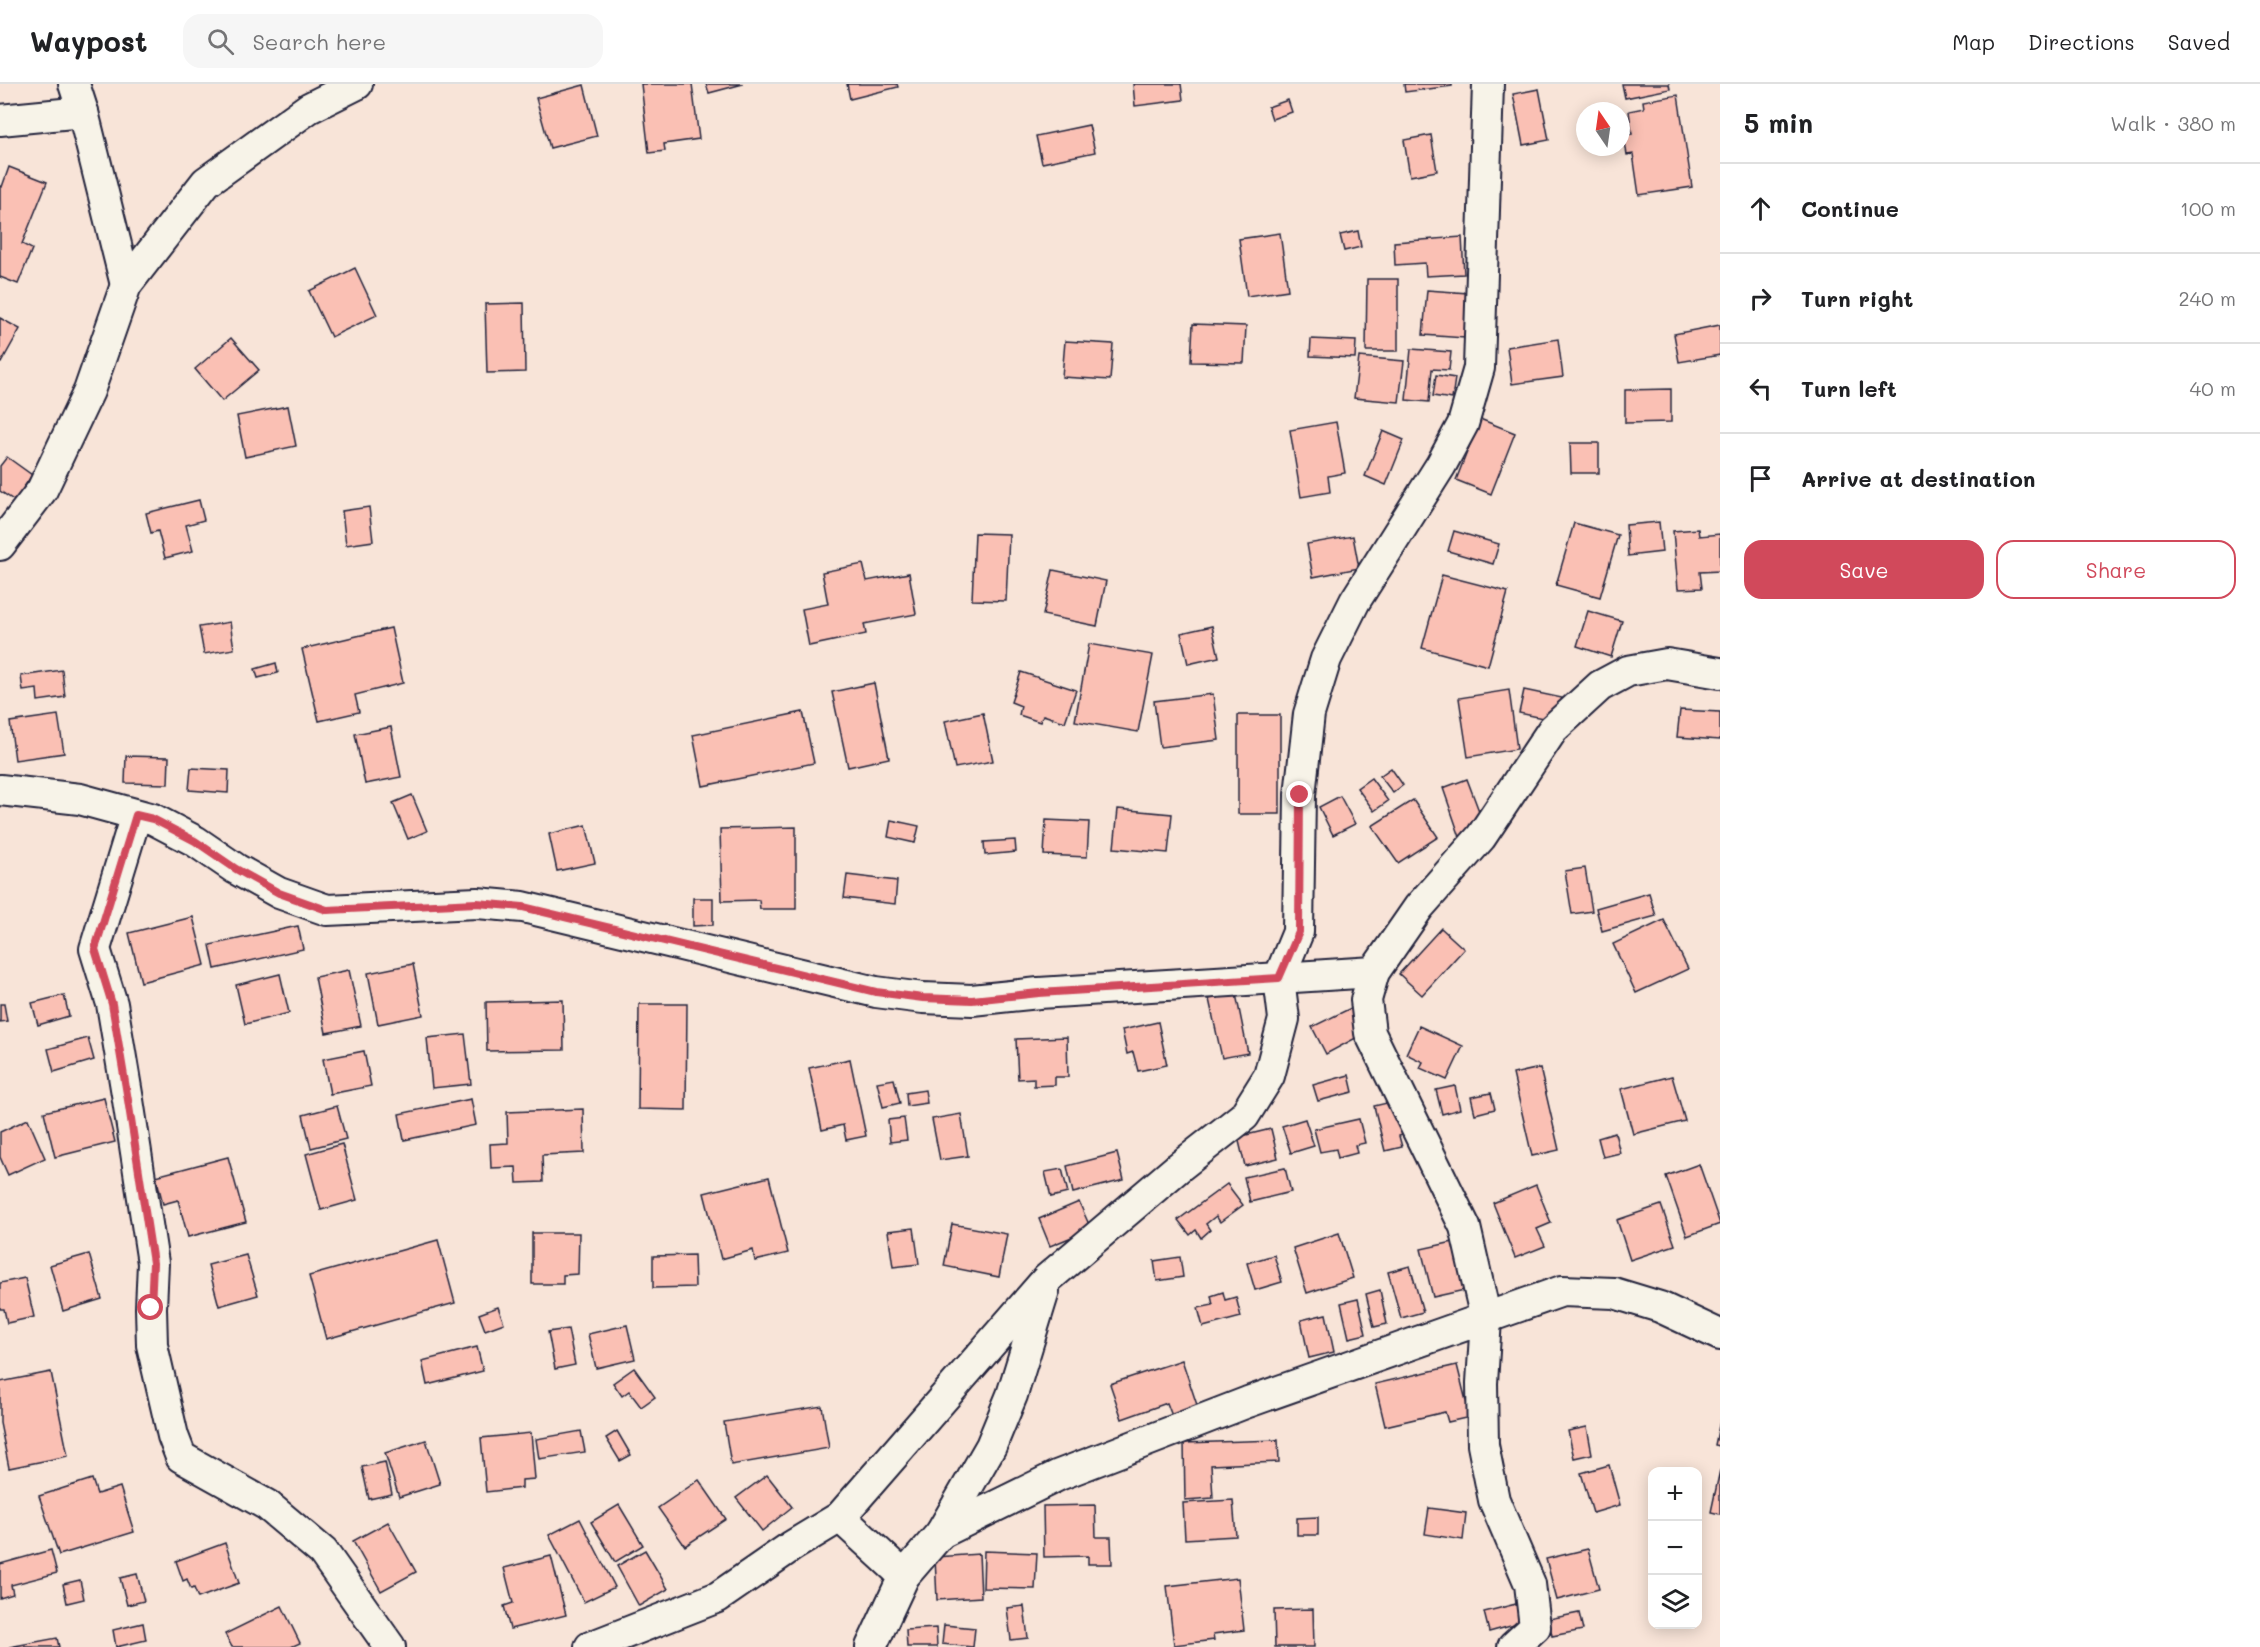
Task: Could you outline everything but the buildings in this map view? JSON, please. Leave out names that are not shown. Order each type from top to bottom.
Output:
[{"type":"street","points":[[74,84],[126,285]]},
{"type":"street","points":[[0,545],[42,490],[89,391],[126,285],[206,182],[309,108],[357,84]]},
{"type":"street","points":[[590,1647],[718,1598],[792,1546],[840,1517],[1047,1279],[1179,1167],[1244,1116],[1269,1076],[1284,1019],[1279,978],[1299,932],[1300,795],[1309,714],[1326,659],[1354,601],[1441,465],[1463,424],[1479,368],[1490,90]]},
{"type":"street","points":[[0,120],[83,112]]},
{"type":"street","points":[[1513,1647],[1535,1628],[1535,1611],[1530,1584],[1494,1500],[1483,1445],[1482,1383],[1486,1319],[1465,1227],[1370,1033],[1366,1000],[1374,972],[1419,907],[1481,837],[1553,729],[1600,686],[1628,671],[1667,664],[1720,673]]},
{"type":"street","points":[[0,790],[80,800],[153,819],[195,841],[236,869],[279,893],[327,910],[477,903],[523,907],[876,992],[923,998],[972,1000],[1039,993],[1374,972]]},
{"type":"street","points":[[136,815],[95,949],[112,1004],[128,1100],[153,1263],[152,1345],[173,1436],[181,1457],[267,1505],[324,1552],[390,1647]]},
{"type":"street","points":[[870,1647],[904,1576],[941,1533],[992,1446],[1012,1395],[1047,1279]]},
{"type":"street","points":[[941,1533],[1059,1475],[1248,1402],[1562,1291],[1614,1293],[1660,1307],[1720,1335]]},
{"type":"street","points":[[840,1517],[904,1576]]},
{"type":"route","points":[[151,1308],[153,1263],[128,1100],[112,1004],[95,949],[136,815],[153,819],[195,841],[236,869],[279,893],[327,910],[477,903],[523,907],[876,992],[923,998],[972,1000],[1039,993],[1279,978],[1299,932],[1300,795]]}]
